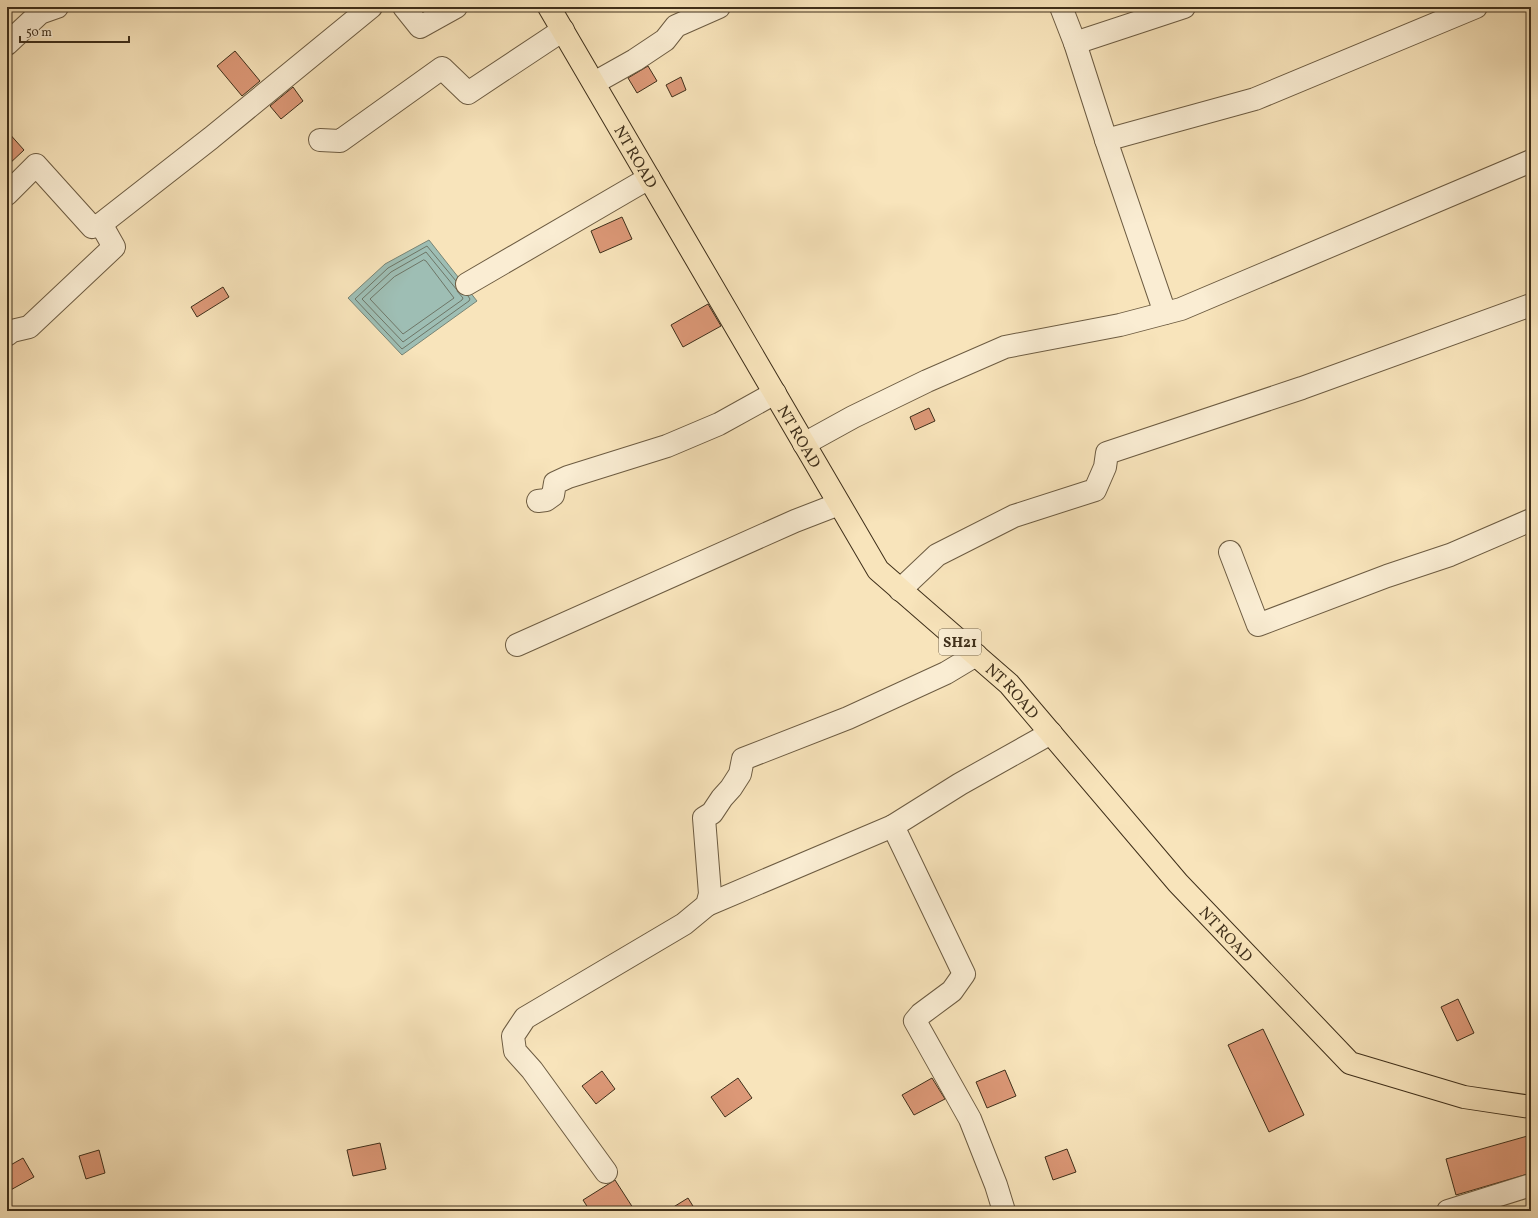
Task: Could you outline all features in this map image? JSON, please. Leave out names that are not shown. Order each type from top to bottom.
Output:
[{"type":"main road","name":"NT ROAD","points":[[549,7],[878,570],[1009,684],[1178,883],[1350,1063],[1464,1097],[1531,1107]]},
{"type":"street","points":[[7,44],[40,13],[57,7]]},
{"type":"street","points":[[7,194],[36,165],[92,227],[101,224],[210,138],[371,7]]},
{"type":"street","points":[[404,7],[420,27],[456,7]]},
{"type":"street","points":[[594,84],[665,40],[676,26],[719,7]]},
{"type":"street","points":[[1061,7],[1075,43],[1106,140],[1165,313]]},
{"type":"street","points":[[1075,43],[1184,7]]},
{"type":"street","points":[[1106,140],[1255,99],[1476,7]]},
{"type":"street","points":[[320,140],[340,141],[442,68],[468,93],[563,30]]},
{"type":"street","points":[[804,444],[853,417],[927,381],[1005,347],[1120,325],[1180,309],[1531,161]]},
{"type":"street","points":[[467,284],[650,178]]},
{"type":"street","points":[[7,335],[12,331],[29,327],[114,247],[101,224]]},
{"type":"street","points":[[900,590],[937,555],[1014,516],[1094,490],[1105,467],[1107,453],[1302,388],[1531,305]]},
{"type":"street","points":[[538,501],[546,500],[553,495],[555,483],[568,477],[667,446],[719,424],[775,393]]},
{"type":"street","points":[[517,645],[796,521],[839,504]]},
{"type":"street","points":[[1230,552],[1258,625],[1387,576],[1450,555],[1531,520]]},
{"type":"street","points":[[707,906],[710,894],[704,818],[712,813],[731,788],[740,774],[743,759],[848,718],[946,673],[976,655]]},
{"type":"street","points":[[606,1172],[532,1070],[516,1051],[513,1036],[525,1018],[684,924],[707,906],[893,826],[960,784],[1051,733]]},
{"type":"street","points":[[893,826],[964,974],[952,991],[921,1014],[915,1021],[970,1119],[996,1184],[1004,1211]]},
{"type":"street","points":[[1448,1211],[1531,1185]]},
{"type":"water","points":[[429,240],[477,301],[402,355],[348,298],[385,264]]},
{"type":"building","points":[[235,51],[260,81],[242,96],[217,66]]},
{"type":"building","points":[[648,66],[657,81],[637,93],[628,78]]},
{"type":"building","points":[[681,77],[686,90],[672,97],[666,85]]},
{"type":"building","points":[[293,87],[303,101],[281,119],[270,106]]},
{"type":"building","points":[[7,131],[24,150],[7,166]]},
{"type":"building","points":[[622,217],[632,239],[600,253],[591,231]]},
{"type":"building","points":[[223,287],[229,297],[197,317],[191,307]]},
{"type":"building","points":[[708,304],[721,326],[683,347],[671,325]]},
{"type":"building","points":[[929,408],[935,421],[915,430],[910,417]]},
{"type":"building","points":[[1458,999],[1474,1033],[1457,1041],[1441,1007]]},
{"type":"building","points":[[1263,1029],[1304,1115],[1269,1132],[1228,1045]]},
{"type":"building","points":[[1005,1070],[1016,1096],[987,1108],[976,1082]]},
{"type":"building","points":[[602,1071],[615,1089],[596,1104],[582,1086]]},
{"type":"building","points":[[738,1078],[752,1098],[725,1117],[711,1097]]},
{"type":"building","points":[[932,1078],[945,1099],[914,1115],[902,1095]]},
{"type":"building","points":[[1531,1135],[1531,1173],[1456,1195],[1446,1159]]},
{"type":"building","points":[[380,1143],[386,1169],[353,1176],[347,1150]]},
{"type":"building","points":[[1067,1149],[1076,1172],[1053,1180],[1045,1157]]},
{"type":"building","points":[[99,1150],[105,1173],[86,1179],[79,1156]]},
{"type":"building","points":[[23,1158],[34,1177],[7,1192],[7,1167]]},
{"type":"building","points":[[615,1180],[635,1211],[590,1211],[583,1200]]},
{"type":"building","points":[[688,1198],[696,1211],[667,1211]]}]
